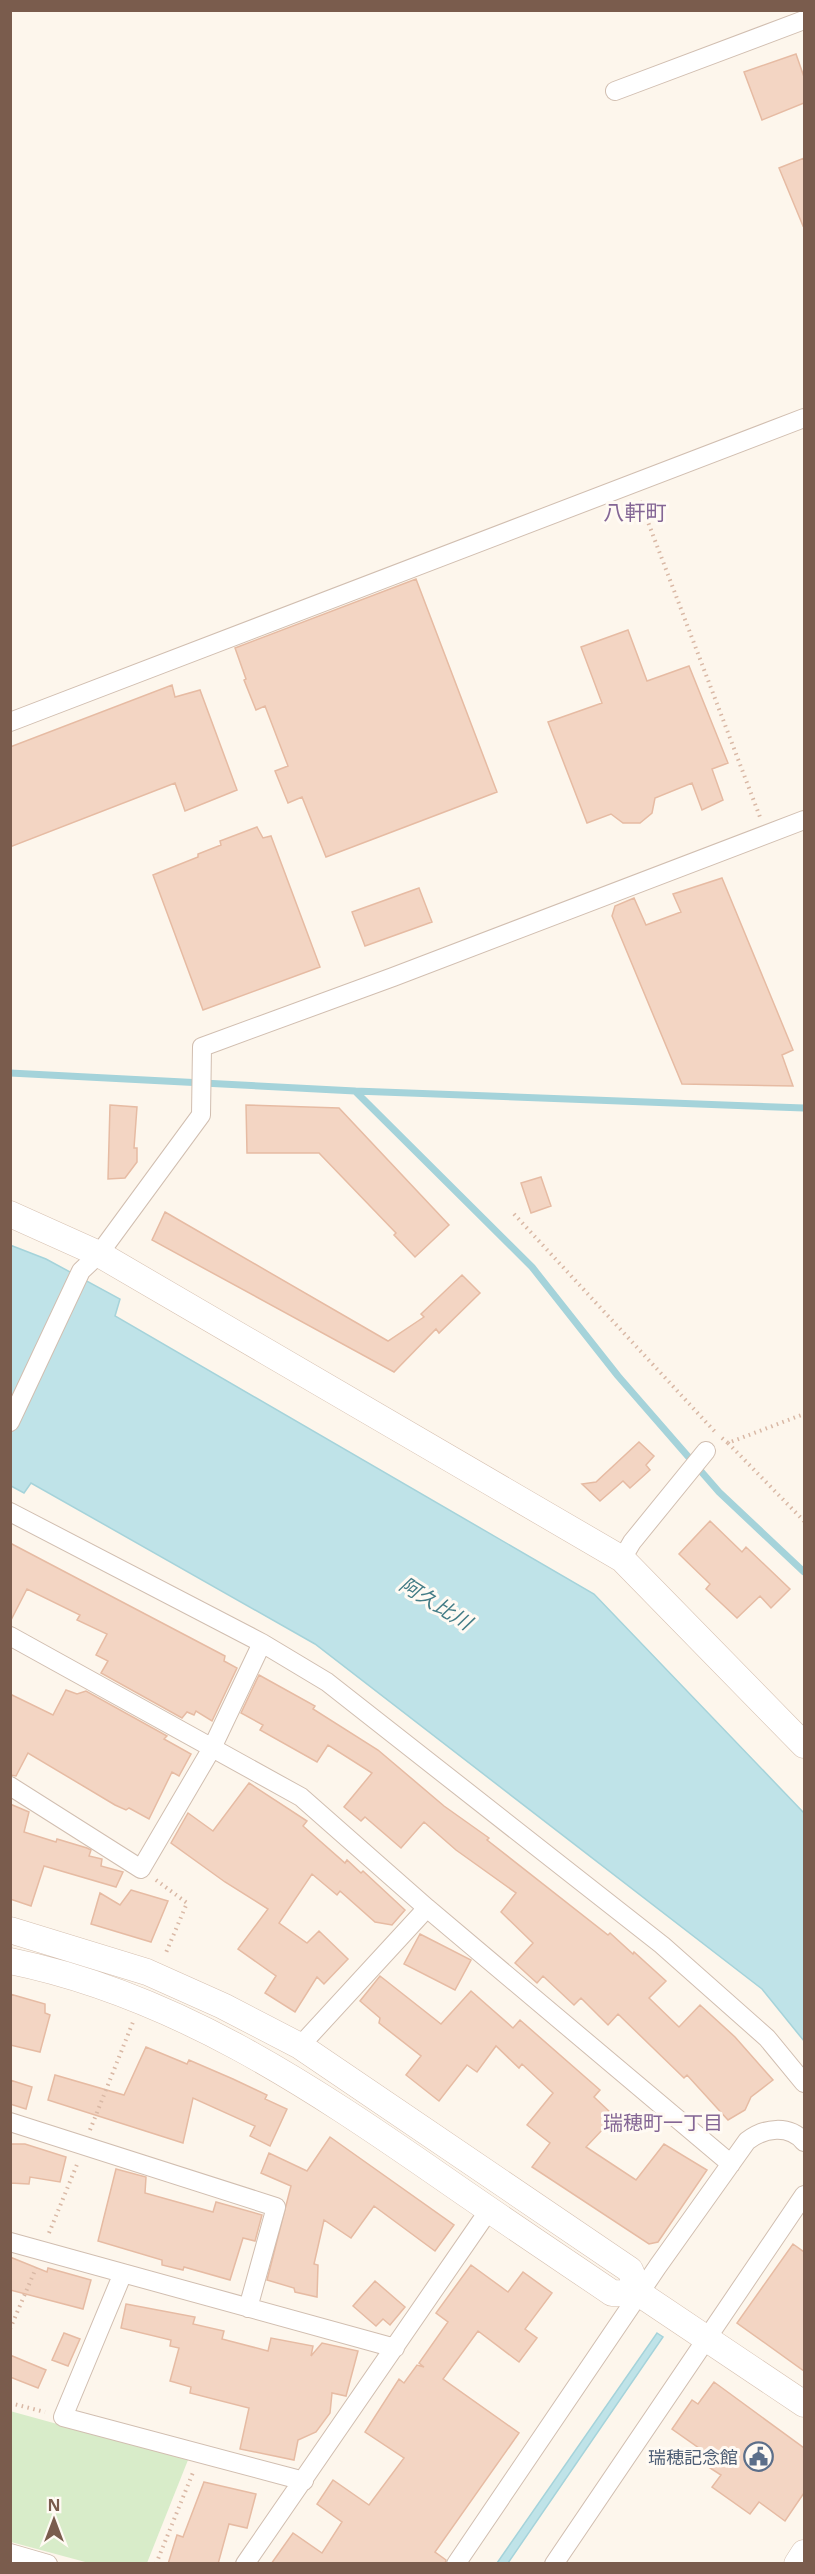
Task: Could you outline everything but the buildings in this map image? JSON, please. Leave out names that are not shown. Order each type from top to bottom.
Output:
[{"type":"street","points":[[615,91],[804,20]]},
{"type":"street","points":[[10,722],[804,418]]},
{"type":"street","points":[[10,1422],[90,1262],[201,1115],[202,1047],[393,977],[804,820]]},
{"type":"street","points":[[10,1214],[90,1262],[622,1559],[804,1745]]},
{"type":"street","points":[[622,1559],[682,1478],[706,1451]]},
{"type":"street","points":[[10,1512],[262,1643],[327,1682],[662,1945],[767,2038],[804,2083]]},
{"type":"street","points":[[10,1636],[301,1797],[427,1908],[731,2164]]},
{"type":"street","points":[[10,1786],[141,1869],[213,1748],[262,1643]]},
{"type":"street","points":[[300,2046],[427,1908]]},
{"type":"street","points":[[10,1930],[147,1972],[300,2046],[630,2270],[640,2294]]},
{"type":"street","points":[[10,1960],[83,1980],[141,2001],[212,2032],[280,2069],[338,2105],[612,2293],[640,2294],[804,2404]]},
{"type":"street","points":[[10,2122],[276,2207],[248,2308]]},
{"type":"street","points":[[456,2564],[747,2141],[759,2132],[773,2129],[789,2132],[804,2142]]},
{"type":"street","points":[[554,2564],[804,2195]]},
{"type":"street","points":[[245,2564],[489,2210]]},
{"type":"street","points":[[10,2242],[395,2348]]},
{"type":"street","points":[[123,2273],[63,2417],[304,2481]]},
{"type":"street","points":[[10,2553],[48,2564]]},
{"type":"street","points":[[797,2564],[804,2553]]},
{"type":"path","points":[[636,484],[767,834]]},
{"type":"path","points":[[514,1214],[719,1437],[728,1443],[804,1521]]},
{"type":"path","points":[[728,1443],[804,1414]]},
{"type":"path","points":[[706,1451],[719,1437]]},
{"type":"path","points":[[141,1869],[187,1903],[163,1960]]},
{"type":"path","points":[[10,2329],[135,2019]]},
{"type":"path","points":[[10,2403],[63,2417]]},
{"type":"path","points":[[156,2564],[201,2453]]},
{"type":"green space","points":[[10,2411],[188,2460],[147,2563],[89,2563],[11,2542]]},
{"type":"water","name":"阿久比川","points":[[10,1245],[46,1259],[120,1299],[115,1316],[594,1594],[804,1813],[804,2041],[762,1989],[315,1644],[31,1483],[24,1493],[11,1486]]},
{"type":"water","points":[[657,2333],[663,2337],[508,2563],[497,2563]]},
{"type":"waterway","points":[[10,1073],[355,1091],[532,1267],[618,1376],[719,1492],[804,1572]]},
{"type":"waterway","points":[[355,1091],[804,1108]]},
{"type":"place","name":"瑞穂記念館","points":[[759,2457]]},
{"type":"district","name":"八軒町","points":[[635,512]]},
{"type":"district","name":"瑞穂町一丁目","points":[[663,2122]]}]
